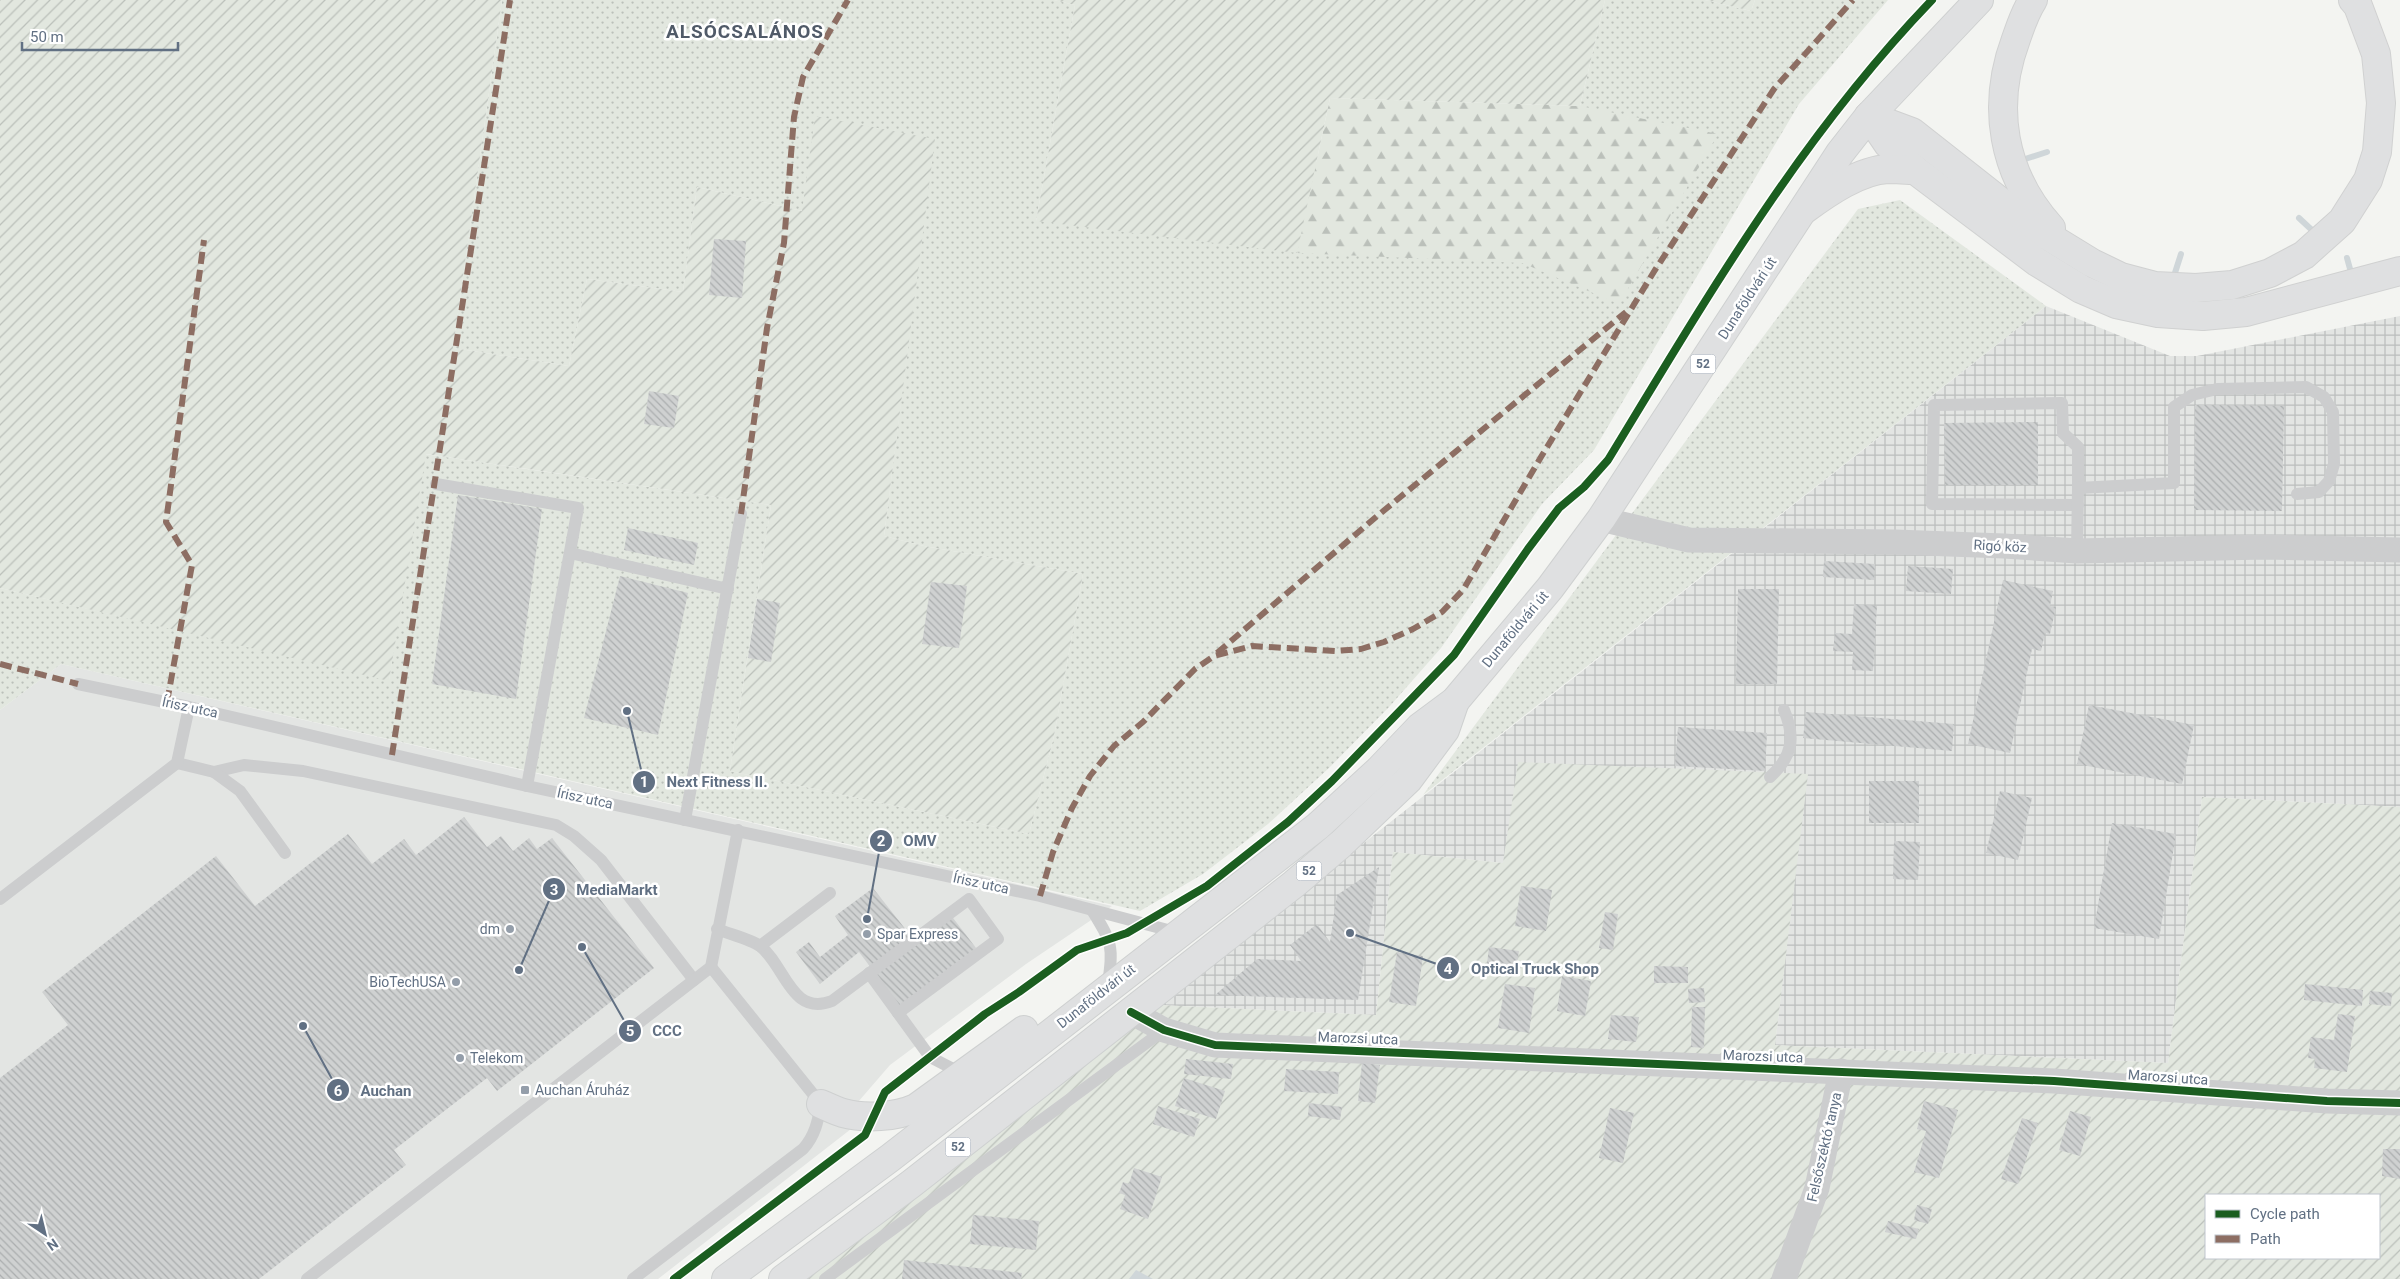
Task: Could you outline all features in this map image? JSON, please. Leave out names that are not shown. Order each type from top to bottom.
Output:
[{"type":"main road","name":"Dunaföldvári út","points":[[726,1279],[890,1158],[1101,992],[1318,826],[1379,770],[1420,727],[1455,701],[1523,622],[1601,519],[1840,154],[1869,116],[1979,0]]},
{"type":"main road","points":[[2033,0],[2026,10],[2007,62],[2001,101],[2006,142],[2015,176],[2035,211],[2067,246]]},
{"type":"main road","points":[[1869,116],[1912,132],[2030,225],[2092,263],[2121,277],[2155,286],[2196,288],[2232,285],[2270,273],[2304,255],[2342,221],[2368,180],[2377,152],[2381,103],[2376,54],[2358,6],[2353,0]]},
{"type":"main road","points":[[1869,116],[1888,144],[1915,170],[2037,262],[2081,289],[2116,304],[2150,311],[2202,316],[2246,312],[2400,271]]},
{"type":"main road","points":[[1805,209],[1830,191],[1858,177],[1886,169],[1915,170]]},
{"type":"main road","name":"Dunaföldvári út","points":[[783,1279],[911,1184],[1294,884],[1341,844],[1408,780],[1446,730],[1455,701]]},
{"type":"main road","points":[[821,1104],[843,1113],[860,1115],[888,1115],[908,1112],[1045,1014],[1101,992]]},
{"type":"main road","points":[[1028,1049],[1052,1048],[1111,1013],[1131,1012]]},
{"type":"street","name":"Rigó köz","points":[[1601,519],[1689,540],[1895,542],[2077,551],[2266,547],[2400,550]]},
{"type":"street","name":"Marozsi utca","points":[[1131,1012],[1164,1030],[1215,1045],[2054,1081],[2327,1101],[2400,1103]]},
{"type":"street","name":"Felsőszéktó tanya","points":[[1784,1279],[1817,1188],[1841,1071]]},
{"type":"lane","points":[[2078,488],[2174,483],[2174,406],[2192,395],[2217,389],[2306,387],[2324,397],[2332,412],[2334,464],[2329,481],[2319,492],[2297,494]]},
{"type":"lane","points":[[2077,551],[2078,505],[2078,447],[2063,433],[2062,403],[1934,405],[1932,504],[2078,505]]},
{"type":"lane","points":[[436,484],[578,508],[527,786]]},
{"type":"lane","points":[[685,820],[742,514]]},
{"type":"lane","points":[[570,553],[728,589]]},
{"type":"lane","name":"Írisz utca","points":[[78,684],[189,706],[527,786],[1040,896],[1178,933]]},
{"type":"lane","points":[[0,899],[177,763],[189,706]]},
{"type":"lane","points":[[1770,777],[1782,766],[1792,741],[1790,725],[1784,710]]},
{"type":"lane","points":[[177,763],[214,772],[240,791],[285,853]]},
{"type":"lane","points":[[214,772],[244,765],[303,771],[548,822],[574,836],[602,860],[694,980]]},
{"type":"lane","points":[[307,1279],[711,967],[738,830]]},
{"type":"lane","points":[[760,946],[830,893]]},
{"type":"lane","points":[[717,929],[760,946],[800,998],[810,1004],[821,1005],[832,1001],[969,899],[998,938],[898,1013]]},
{"type":"lane","points":[[1092,910],[1110,939],[1112,958],[1101,992]]},
{"type":"lane","points":[[633,1279],[803,1149],[812,1140],[818,1122],[821,1104],[711,967]]},
{"type":"lane","points":[[869,973],[930,1057],[963,1074]]},
{"type":"lane","points":[[825,1279],[1164,1030]]},
{"type":"shaded area","points":[[2046,306],[2170,356],[2197,356],[2400,316],[2400,807],[2202,797],[2168,1063],[1775,1045],[1807,774],[1503,863],[1393,852],[1376,1015],[1158,1005]]},
{"type":"shaded area","points":[[61,664],[1112,906],[1026,964],[890,1065],[858,1102],[851,1129],[658,1279],[0,1279],[0,710]]},
{"type":"shaded area","points":[[1136,1270],[1153,1279],[1129,1279]]},
{"type":"green space","points":[[0,0],[502,0],[453,348],[569,366],[587,279],[683,292],[697,187],[802,211],[815,116],[935,139],[884,536],[924,546],[1083,574],[1054,736],[1029,834],[730,771],[771,505],[426,454],[389,681],[0,588]]},
{"type":"green space","points":[[502,0],[1054,0],[1075,5],[1036,221],[1580,106],[1605,0],[1705,0],[1751,11],[1755,0],[1888,0],[1799,104],[1594,450],[1542,504],[1441,648],[1390,706],[1329,768],[1268,824],[1203,874],[1140,911],[61,664],[0,710],[0,588],[389,680],[425,454],[771,505],[730,771],[1029,834],[1054,736],[1083,574],[924,546],[884,536],[934,139],[802,211],[697,187],[683,292],[587,279],[569,366],[453,348]]},
{"type":"green space","points":[[1054,0],[1605,0],[1580,106],[1330,98],[1297,253],[1036,221],[1075,5]]},
{"type":"green space","points":[[1705,0],[1755,0],[1751,11]]},
{"type":"green space","points":[[1330,98],[1580,106],[1718,134],[1619,304],[1522,263],[1297,253]]},
{"type":"green space","points":[[1900,200],[2046,306],[1423,795],[1858,209]]},
{"type":"green space","points":[[1518,762],[1808,774],[1775,1045],[2168,1063],[2202,797],[2400,807],[2400,1279],[803,1279],[1158,1005],[1376,1015],[1393,852],[1503,863]]},
{"type":"building","points":[[714,239],[746,241],[742,298],[709,295]]},
{"type":"building","points":[[649,391],[679,396],[674,428],[644,424]]},
{"type":"building","points":[[2195,405],[2284,406],[2282,511],[2194,510]]},
{"type":"building","points":[[2038,422],[2038,485],[1945,485],[1944,423]]},
{"type":"building","points":[[458,495],[542,509],[516,699],[432,684]]},
{"type":"building","points":[[628,528],[698,543],[694,565],[624,550]]},
{"type":"building","points":[[1824,561],[1875,564],[1874,580],[1823,577]]},
{"type":"building","points":[[1908,566],[1953,569],[1951,594],[1906,591]]},
{"type":"building","points":[[620,576],[688,593],[658,735],[584,718]]},
{"type":"building","points":[[2003,580],[2053,591],[2050,606],[2056,607],[2050,634],[2045,633],[2041,651],[2032,649],[2010,753],[1968,744]]},
{"type":"building","points":[[931,582],[967,586],[959,648],[922,644]]},
{"type":"building","points":[[1738,589],[1779,589],[1777,684],[1736,684]]},
{"type":"building","points":[[757,599],[780,603],[771,662],[748,658]]},
{"type":"building","points":[[1854,604],[1877,606],[1873,671],[1852,670],[1853,652],[1833,651],[1835,633],[1852,634]]},
{"type":"building","points":[[2089,705],[2194,725],[2182,784],[2077,764]]},
{"type":"building","points":[[1806,712],[1954,724],[1952,751],[1803,738]]},
{"type":"building","points":[[1678,727],[1767,733],[1765,771],[1675,766]]},
{"type":"building","points":[[1869,781],[1919,781],[1919,823],[1869,823]]},
{"type":"building","points":[[2000,791],[2032,798],[2018,860],[1986,853]]},
{"type":"building","points":[[464,817],[487,847],[501,836],[513,851],[529,838],[537,849],[552,838],[654,968],[497,1091],[487,1078],[394,1150],[406,1165],[259,1279],[0,1279],[0,1078],[68,1025],[42,992],[216,856],[255,906],[348,834],[372,864],[404,839],[416,855]]},
{"type":"building","points":[[2112,823],[2176,834],[2159,939],[2094,928]]},
{"type":"building","points":[[1894,841],[1920,842],[1918,880],[1893,879]]},
{"type":"building","points":[[1379,867],[1358,1000],[1215,995],[1257,959],[1301,961],[1290,945],[1317,924],[1330,942],[1337,895]]},
{"type":"building","points":[[1521,886],[1552,890],[1546,931],[1515,926]]},
{"type":"building","points":[[873,888],[914,940],[950,914],[976,948],[900,1006],[859,952],[820,984],[796,952],[809,942],[820,957],[848,935],[835,916]]},
{"type":"building","points":[[1605,912],[1618,914],[1613,950],[1599,948]]},
{"type":"building","points":[[1489,947],[1519,951],[1515,976],[1486,972]]},
{"type":"building","points":[[1397,952],[1423,956],[1416,1006],[1389,1002]]},
{"type":"building","points":[[1654,966],[1688,967],[1688,983],[1654,983]]},
{"type":"building","points":[[1562,976],[1591,981],[1585,1016],[1557,1011]]},
{"type":"building","points":[[1505,984],[1535,988],[1529,1033],[1498,1028]]},
{"type":"building","points":[[2305,984],[2363,990],[2362,1006],[2304,1000]]},
{"type":"building","points":[[1704,988],[1705,1002],[1689,1003],[1688,989]]},
{"type":"building","points":[[2370,991],[2392,993],[2391,1006],[2369,1004]]},
{"type":"building","points":[[1692,1007],[1705,1007],[1704,1048],[1691,1047]]},
{"type":"building","points":[[2338,1014],[2355,1016],[2347,1072],[2314,1068],[2315,1059],[2308,1058],[2311,1037],[2334,1040]]},
{"type":"building","points":[[1611,1015],[1639,1017],[1636,1042],[1608,1039]]},
{"type":"building","points":[[1186,1059],[1233,1064],[1231,1079],[1184,1074]]},
{"type":"building","points":[[1362,1063],[1380,1065],[1375,1103],[1358,1101]]},
{"type":"building","points":[[1286,1069],[1339,1072],[1338,1094],[1284,1091]]},
{"type":"building","points":[[1184,1078],[1225,1091],[1216,1119],[1175,1106]]},
{"type":"building","points":[[1924,1101],[1958,1110],[1939,1178],[1914,1172],[1926,1131],[1917,1129]]},
{"type":"building","points":[[1309,1103],[1342,1107],[1340,1120],[1308,1116]]},
{"type":"building","points":[[1158,1106],[1200,1119],[1194,1137],[1153,1124]]},
{"type":"building","points":[[1610,1108],[1634,1113],[1623,1163],[1599,1158]]},
{"type":"building","points":[[2070,1111],[2091,1117],[2080,1156],[2059,1150]]},
{"type":"building","points":[[2022,1118],[2038,1123],[2018,1184],[2001,1179]]},
{"type":"building","points":[[2383,1149],[2400,1149],[2400,1179],[2382,1176]]},
{"type":"building","points":[[1134,1168],[1162,1177],[1148,1219],[1120,1209],[1125,1195],[1119,1193],[1123,1182],[1129,1184]]},
{"type":"building","points":[[1917,1205],[1932,1209],[1928,1224],[1914,1220]]},
{"type":"building","points":[[973,1215],[1039,1221],[1036,1250],[970,1244]]},
{"type":"building","points":[[1888,1221],[1919,1229],[1916,1239],[1885,1232]]},
{"type":"building","points":[[904,1260],[1022,1273],[1021,1279],[902,1279]]},
{"type":"waterway","points":[[2022,160],[2047,152]]},
{"type":"waterway","points":[[2299,218],[2314,232]]},
{"type":"waterway","points":[[2173,279],[2181,254]]},
{"type":"waterway","points":[[2347,258],[2352,276]]},
{"type":"marked path","points":[[392,755],[510,0]]},
{"type":"marked path","points":[[741,514],[767,328],[784,243],[794,117],[803,77],[848,0]]},
{"type":"marked path","points":[[1040,896],[1053,852],[1072,808],[1090,776],[1114,746],[1143,722],[1195,669],[1214,656],[1252,646],[1335,651],[1361,649],[1384,642],[1413,629],[1442,612],[1463,590],[1541,457],[1655,270],[1774,89],[1853,0]]},
{"type":"marked path","points":[[167,702],[192,565],[166,522],[204,240]]},
{"type":"marked path","points":[[1217,653],[1376,517],[1626,312]]},
{"type":"marked path","points":[[0,664],[78,684]]},
{"type":"cycle path","points":[[674,1279],[865,1135],[885,1092],[985,1014],[1077,950],[1127,933],[1207,886],[1288,822],[1332,781],[1454,655],[1559,508],[1584,487],[1608,460],[1681,339],[1797,163],[1884,52],[1932,0]]},
{"type":"cycle path","points":[[1131,1012],[1164,1030],[1215,1045],[2054,1081],[2327,1101],[2400,1103]]},
{"type":"place","name":"Next Fitness II.","points":[[627,711]]},
{"type":"place","name":"OMV","points":[[867,919]]},
{"type":"place","name":"dm","points":[[510,929]]},
{"type":"place","name":"Optical Truck Shop","points":[[1350,933]]},
{"type":"place","name":"Spar Express","points":[[867,934]]},
{"type":"place","name":"CCC","points":[[582,947]]},
{"type":"place","name":"MediaMarkt","points":[[519,970]]},
{"type":"place","name":"BioTechUSA","points":[[456,982]]},
{"type":"place","name":"Auchan","points":[[303,1026]]},
{"type":"place","name":"Telekom","points":[[460,1058]]},
{"type":"place","name":"Auchan Áruház","points":[[525,1090]]},
{"type":"district","name":"ALSÓCSALÁNOS","points":[[745,31]]}]
